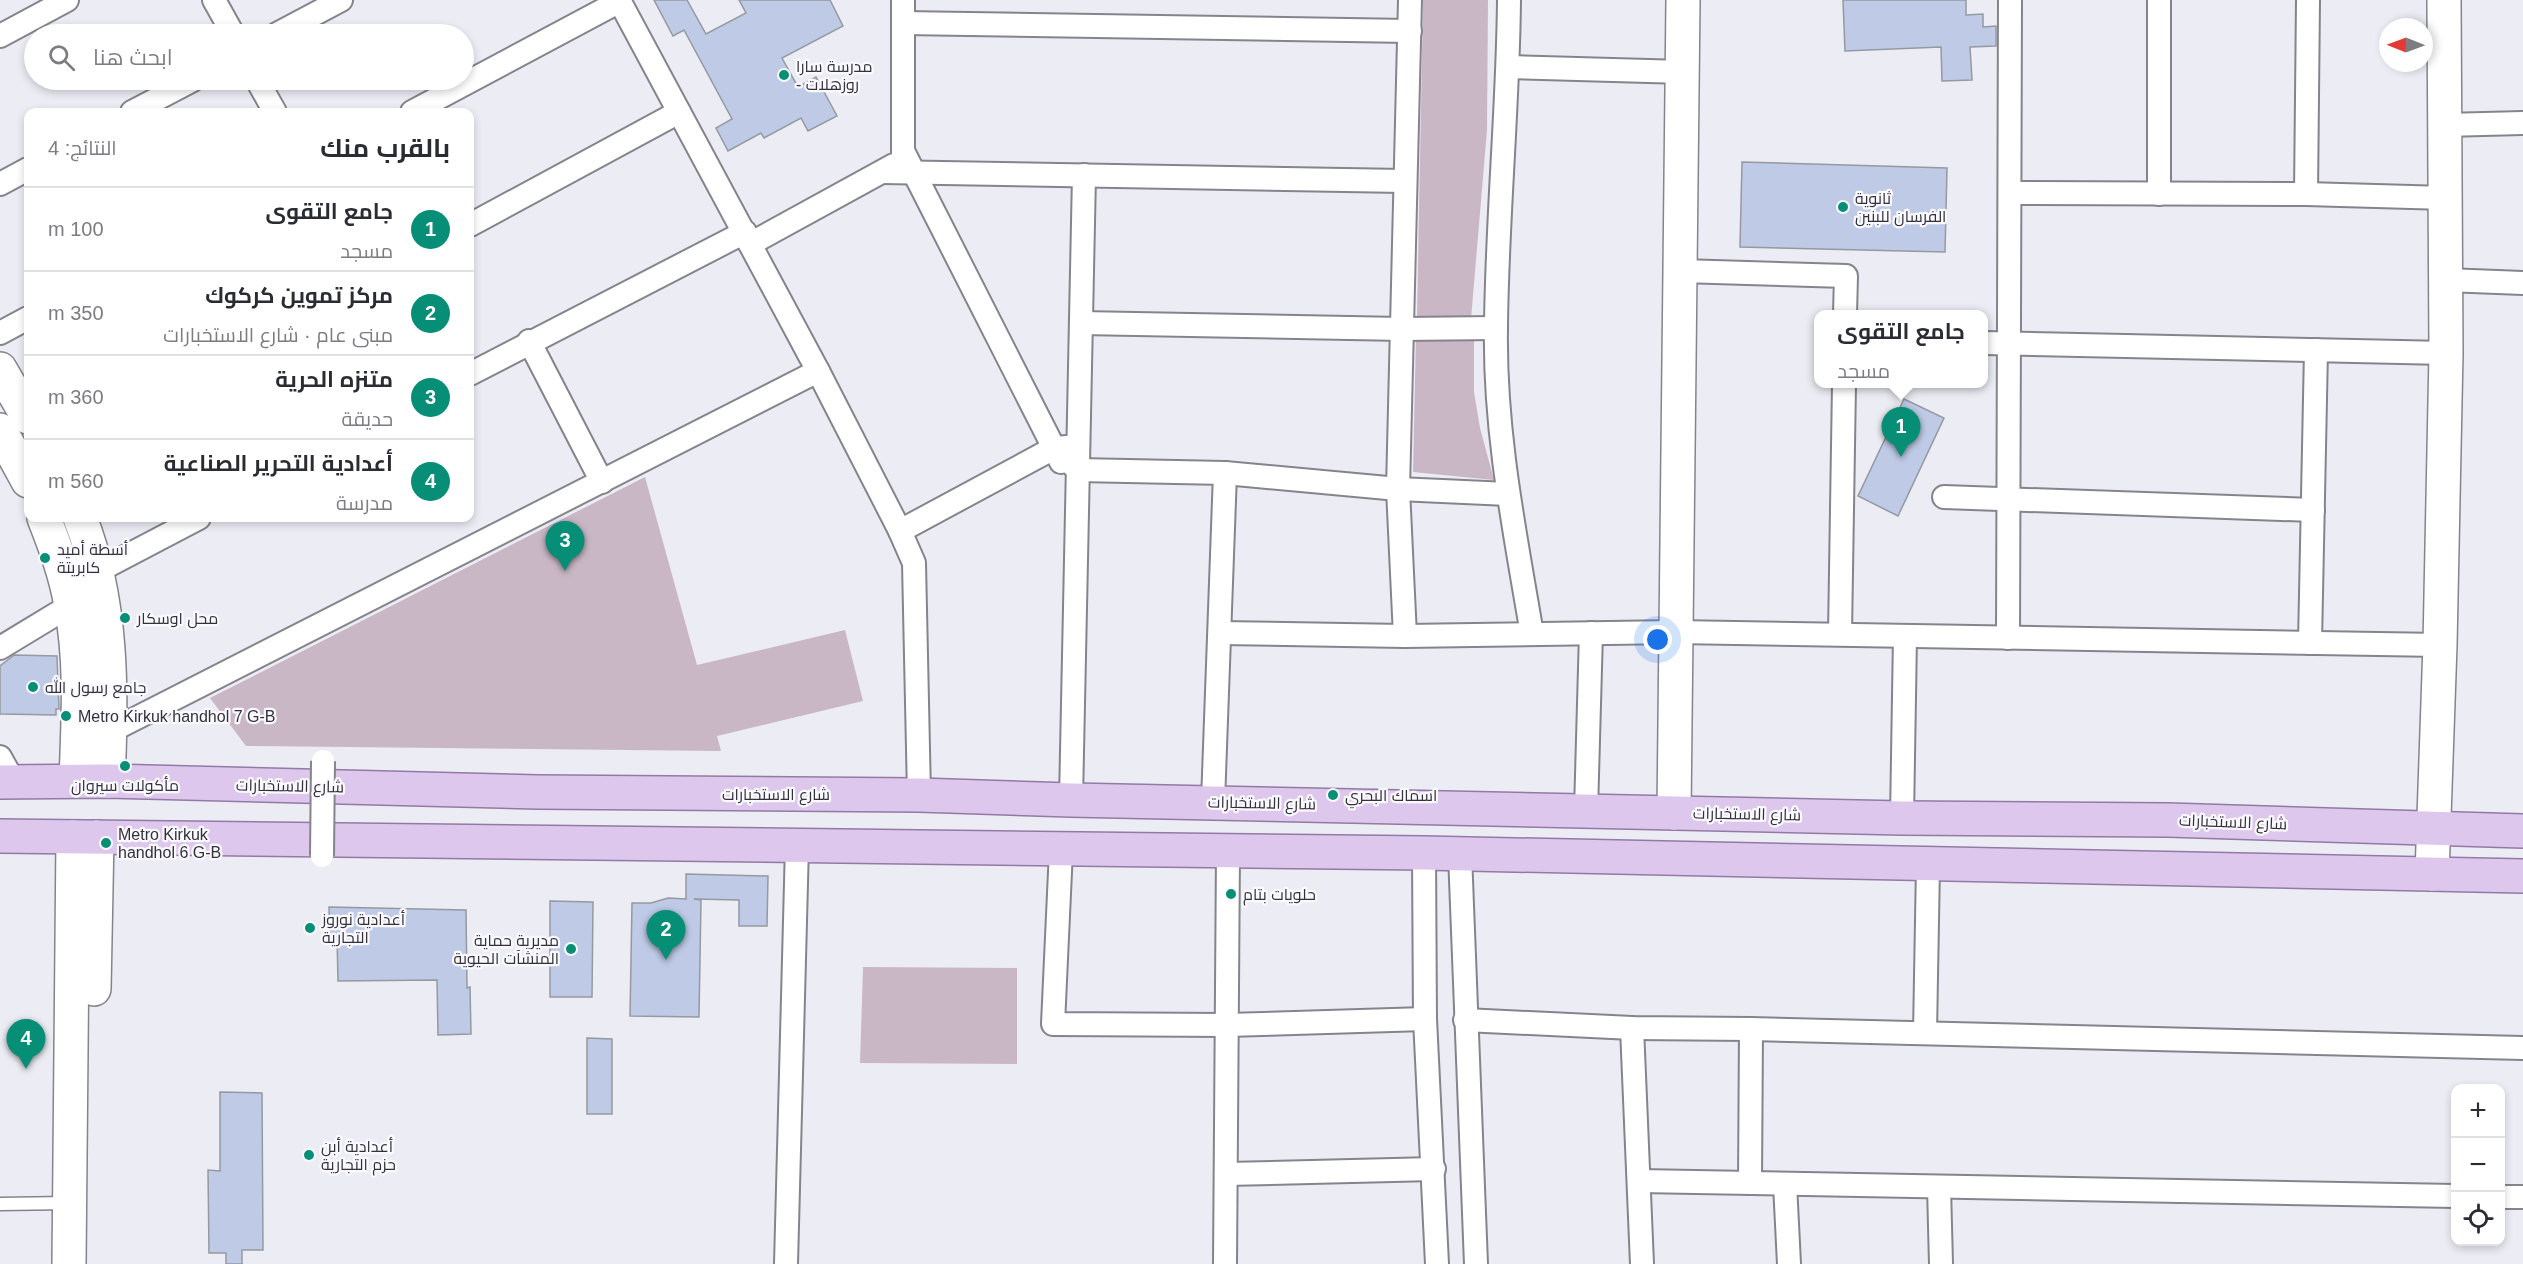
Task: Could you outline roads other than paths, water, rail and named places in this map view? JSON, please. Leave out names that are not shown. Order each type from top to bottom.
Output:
[{"type":"main road","name":"شارع الاستخبارات","points":[[5,773],[92,781],[538,792],[919,795],[1902,818],[2168,820],[2523,831]]},
{"type":"main road","points":[[537,841],[538,792]]},
{"type":"main road","points":[[0,836],[1424,853],[2523,876]]},
{"type":"street","points":[[0,36],[67,0]]},
{"type":"street","points":[[214,0],[227,24]]},
{"type":"street","points":[[296,24],[340,0]]},
{"type":"street","points":[[903,0],[901,165],[1054,448],[1078,481]]},
{"type":"street","points":[[1405,636],[1398,489],[1410,0]]},
{"type":"street","points":[[1509,0],[1496,328],[1498,388],[1508,494],[1532,634]]},
{"type":"street","points":[[1674,813],[1683,0]]},
{"type":"street","points":[[2008,638],[2010,0]]},
{"type":"street","points":[[2159,0],[2159,194]]},
{"type":"street","points":[[2306,194],[2308,0]]},
{"type":"street","points":[[2432,874],[2440,645],[2446,353],[2444,0]]},
{"type":"street","points":[[474,79],[620,1],[818,371],[914,563],[919,795]]},
{"type":"street","points":[[903,23],[1410,31]]},
{"type":"street","points":[[1508,67],[1684,72]]},
{"type":"street","points":[[140,108],[174,90]]},
{"type":"street","points":[[263,90],[273,108]]},
{"type":"street","points":[[419,108],[453,90]]},
{"type":"street","points":[[474,223],[679,112]]},
{"type":"street","points":[[2444,125],[2523,123]]},
{"type":"street","points":[[474,372],[530,341],[901,165],[1084,175],[1404,181]]},
{"type":"street","points":[[0,184],[24,171]]},
{"type":"street","points":[[1071,800],[1084,175]]},
{"type":"street","points":[[2010,194],[2306,194],[2446,198]]},
{"type":"street","points":[[1681,272],[1846,276],[1845,310]]},
{"type":"street","points":[[2446,280],[2523,283]]},
{"type":"street","points":[[0,333],[24,320]]},
{"type":"street","points":[[1081,323],[1402,329],[1496,328]]},
{"type":"street","points":[[530,341],[602,482]]},
{"type":"street","points":[[1988,344],[2446,353]]},
{"type":"street","points":[[2310,643],[2316,351]]},
{"type":"street","points":[[0,369],[24,410]]},
{"type":"street","points":[[111,731],[818,371]]},
{"type":"street","points":[[1840,634],[1844,388]]},
{"type":"street","points":[[0,430],[24,474]]},
{"type":"street","points":[[900,531],[1054,448],[1078,447]]},
{"type":"street","points":[[1078,481],[1225,473],[1398,489],[1508,494]]},
{"type":"street","points":[[1213,802],[1225,473]]},
{"type":"street","points":[[1944,496],[2313,510]]},
{"type":"street","points":[[45,522],[62,567],[71,605],[77,674],[92,781]]},
{"type":"street","points":[[81,522],[96,572],[107,647],[111,731],[92,781]]},
{"type":"street","points":[[96,572],[191,522]]},
{"type":"street","points":[[0,648],[71,605]]},
{"type":"street","points":[[1220,633],[1405,636],[1676,632],[2440,645]]},
{"type":"street","points":[[1586,811],[1591,633]]},
{"type":"street","points":[[1902,818],[1905,636]]},
{"type":"street","points":[[322,856],[323,761]]},
{"type":"street","points":[[69,1264],[85,837]]},
{"type":"street","points":[[85,837],[90,1264]]},
{"type":"street","points":[[786,1264],[797,845]]},
{"type":"street","points":[[1061,850],[1053,1024],[1227,1025],[1425,1019]]},
{"type":"street","points":[[1225,1264],[1228,852]]},
{"type":"street","points":[[1424,853],[1425,1019],[1437,1264]]},
{"type":"street","points":[[1460,854],[1476,1264]]},
{"type":"street","points":[[1925,1033],[1928,865]]},
{"type":"street","points":[[1465,1020],[1632,1028],[2523,1048]]},
{"type":"street","points":[[1632,1028],[1642,1264]]},
{"type":"street","points":[[1750,1183],[1751,1029]]},
{"type":"street","points":[[1226,1174],[1434,1169]]},
{"type":"street","points":[[1639,1181],[2451,1196]]},
{"type":"street","points":[[1785,1184],[1789,1264]]},
{"type":"street","points":[[1939,1187],[1941,1264]]},
{"type":"street","points":[[2505,1197],[2523,1197]]},
{"type":"lane","points":[[0,1204],[70,1203]]},
{"type":"place","name":"مدرسة سارا - روزهلات","points":[[784,75]]},
{"type":"place","name":"ثانوية الفرسان للبنين","points":[[1843,207]]},
{"type":"place","name":"جامع التقوى","points":[[1901,457]]},
{"type":"place","name":"أسطة أميد كابريتة","points":[[45,558]]},
{"type":"place","name":"متنزه الحرية","points":[[565,571]]},
{"type":"place","name":"محل اوسكار","points":[[125,618]]},
{"type":"place","name":"جامع رسول الله","points":[[33,687]]},
{"type":"place","name":"Metro Kirkuk handhol 7 G-B","points":[[66,716]]},
{"type":"place","name":"مأكولات سيروان","points":[[125,766]]},
{"type":"place","name":"اسماك البحري","points":[[1333,795]]},
{"type":"place","name":"Metro Kirkuk handhol 6 G-B","points":[[106,843]]},
{"type":"place","name":"حلويات بتام","points":[[1231,894]]},
{"type":"place","name":"أعدادية نوروز التجارية","points":[[310,928]]},
{"type":"place","name":"مديرية حماية المنشآت الحيوية","points":[[571,949]]},
{"type":"place","name":"مركز تموين كركوك","points":[[666,960]]},
{"type":"place","name":"أعدادية التحرير الصناعية","points":[[26,1069]]},
{"type":"place","name":"أعدادية أبن حزم التجارية","points":[[309,1155]]}]
